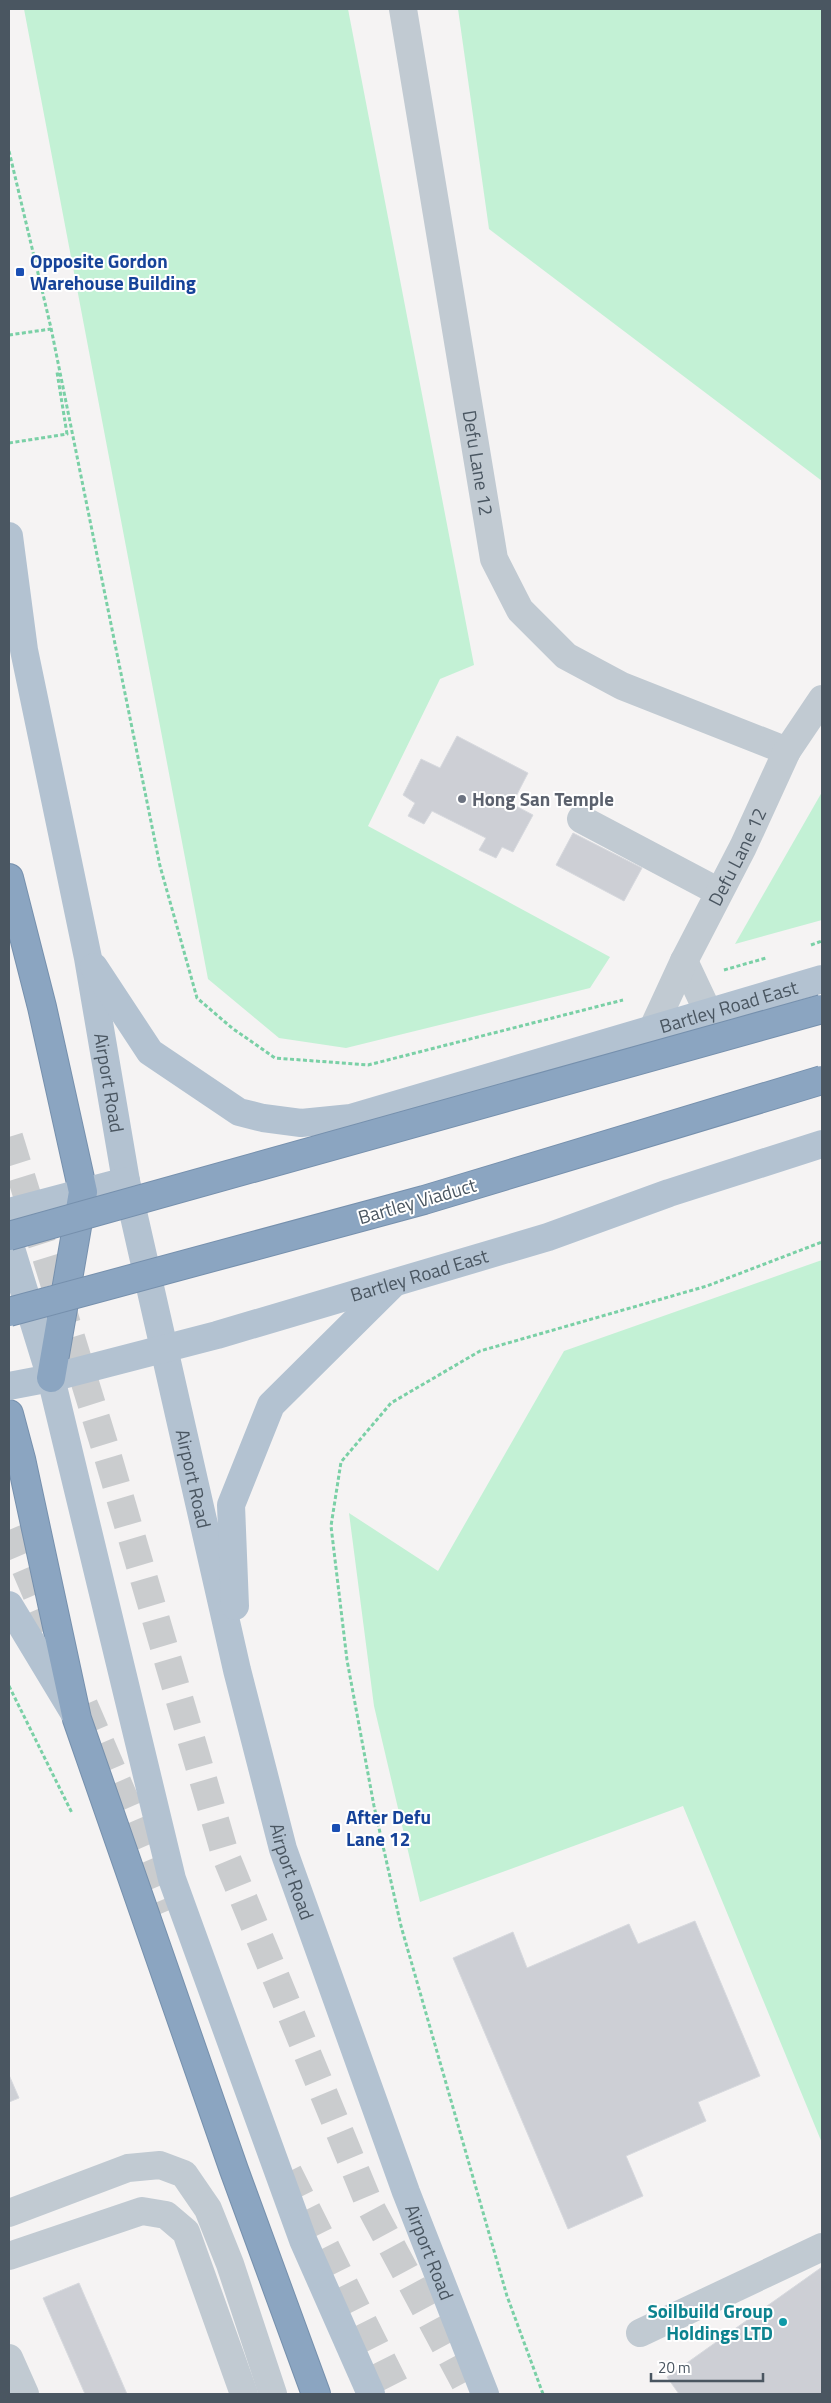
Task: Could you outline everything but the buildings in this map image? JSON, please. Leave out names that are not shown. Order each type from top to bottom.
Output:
[{"type":"highway","points":[[9,878],[42,1007],[83,1192],[51,1378]]},
{"type":"highway","points":[[9,1236],[822,1009]]},
{"type":"highway","name":"Bartley Viaduct","points":[[9,1312],[424,1200],[822,1080]]},
{"type":"highway","points":[[9,1414],[21,1459],[77,1719],[234,2170],[316,2394]]},
{"type":"main road","name":"Airport Road","points":[[9,536],[24,650],[88,958],[126,1180],[162,1349],[237,1670],[284,1849],[406,2192],[485,2394]]},
{"type":"main road","name":"Bartley Road East","points":[[88,958],[150,1052],[239,1112],[263,1118],[301,1123],[351,1118],[822,979]]},
{"type":"main road","name":"Bartley Road East","points":[[9,1386],[51,1378],[217,1335],[548,1236],[669,1193],[822,1144]]},
{"type":"main road","points":[[9,1212],[126,1180]]},
{"type":"main road","points":[[9,1242],[51,1378],[172,1879],[303,2240],[371,2394]]},
{"type":"main road","points":[[237,1670],[231,1505],[271,1405],[397,1280]]},
{"type":"main road","points":[[9,1605],[77,1719]]},
{"type":"street","name":"Defu Lane 12","points":[[404,9],[494,559],[520,610],[566,656],[622,686],[787,751]]},
{"type":"street","name":"Defu Lane 12","points":[[653,1028],[683,976],[719,892],[787,751],[822,699]]},
{"type":"street","points":[[582,819],[719,892]]},
{"type":"street","points":[[683,976],[708,1012]]},
{"type":"street","points":[[9,2213],[128,2168],[160,2165],[184,2174],[208,2209],[230,2264],[273,2394]]},
{"type":"street","points":[[9,2256],[142,2211],[166,2215],[186,2232],[244,2394]]},
{"type":"street","points":[[640,2333],[822,2247]]},
{"type":"street","points":[[9,2358],[25,2394]]},
{"type":"path","points":[[9,151],[51,328],[160,866],[197,998],[232,1028],[276,1058],[368,1065],[683,976],[767,958]]},
{"type":"path","points":[[9,335],[51,328]]},
{"type":"path","points":[[9,443],[67,434],[51,328]]},
{"type":"path","points":[[804,947],[822,942]]},
{"type":"path","points":[[543,2394],[504,2287],[401,1926],[376,1815],[347,1660],[331,1526],[341,1462],[391,1403],[480,1351],[707,1286],[822,1242]]},
{"type":"green space","points":[[24,9],[348,9],[474,665],[440,679],[368,826],[610,957],[590,988],[346,1048],[279,1038],[208,979]]},
{"type":"green space","points":[[458,9],[822,9],[822,481],[489,229]]},
{"type":"green space","points":[[822,792],[822,920],[735,944]]},
{"type":"green space","points":[[822,1260],[822,2143],[683,1806],[420,1902],[374,1706],[349,1513],[438,1571],[564,1351]]},
{"type":"tunnel","points":[[9,1137],[108,1457],[225,1854],[370,2206],[471,2394]]},
{"type":"tunnel","points":[[9,1530],[51,1628]]},
{"type":"tunnel","points":[[84,1705],[172,1909]]},
{"type":"tunnel","points":[[288,2172],[399,2394]]},
{"type":"place","name":"Opposite Gordon Warehouse Building","points":[[20,272]]},
{"type":"place","name":"Hong San Temple","points":[[462,799]]},
{"type":"place","name":"After Defu Lane 12","points":[[336,1828]]},
{"type":"place","name":"Soilbuild Group Holdings LTD","points":[[783,2322]]}]
